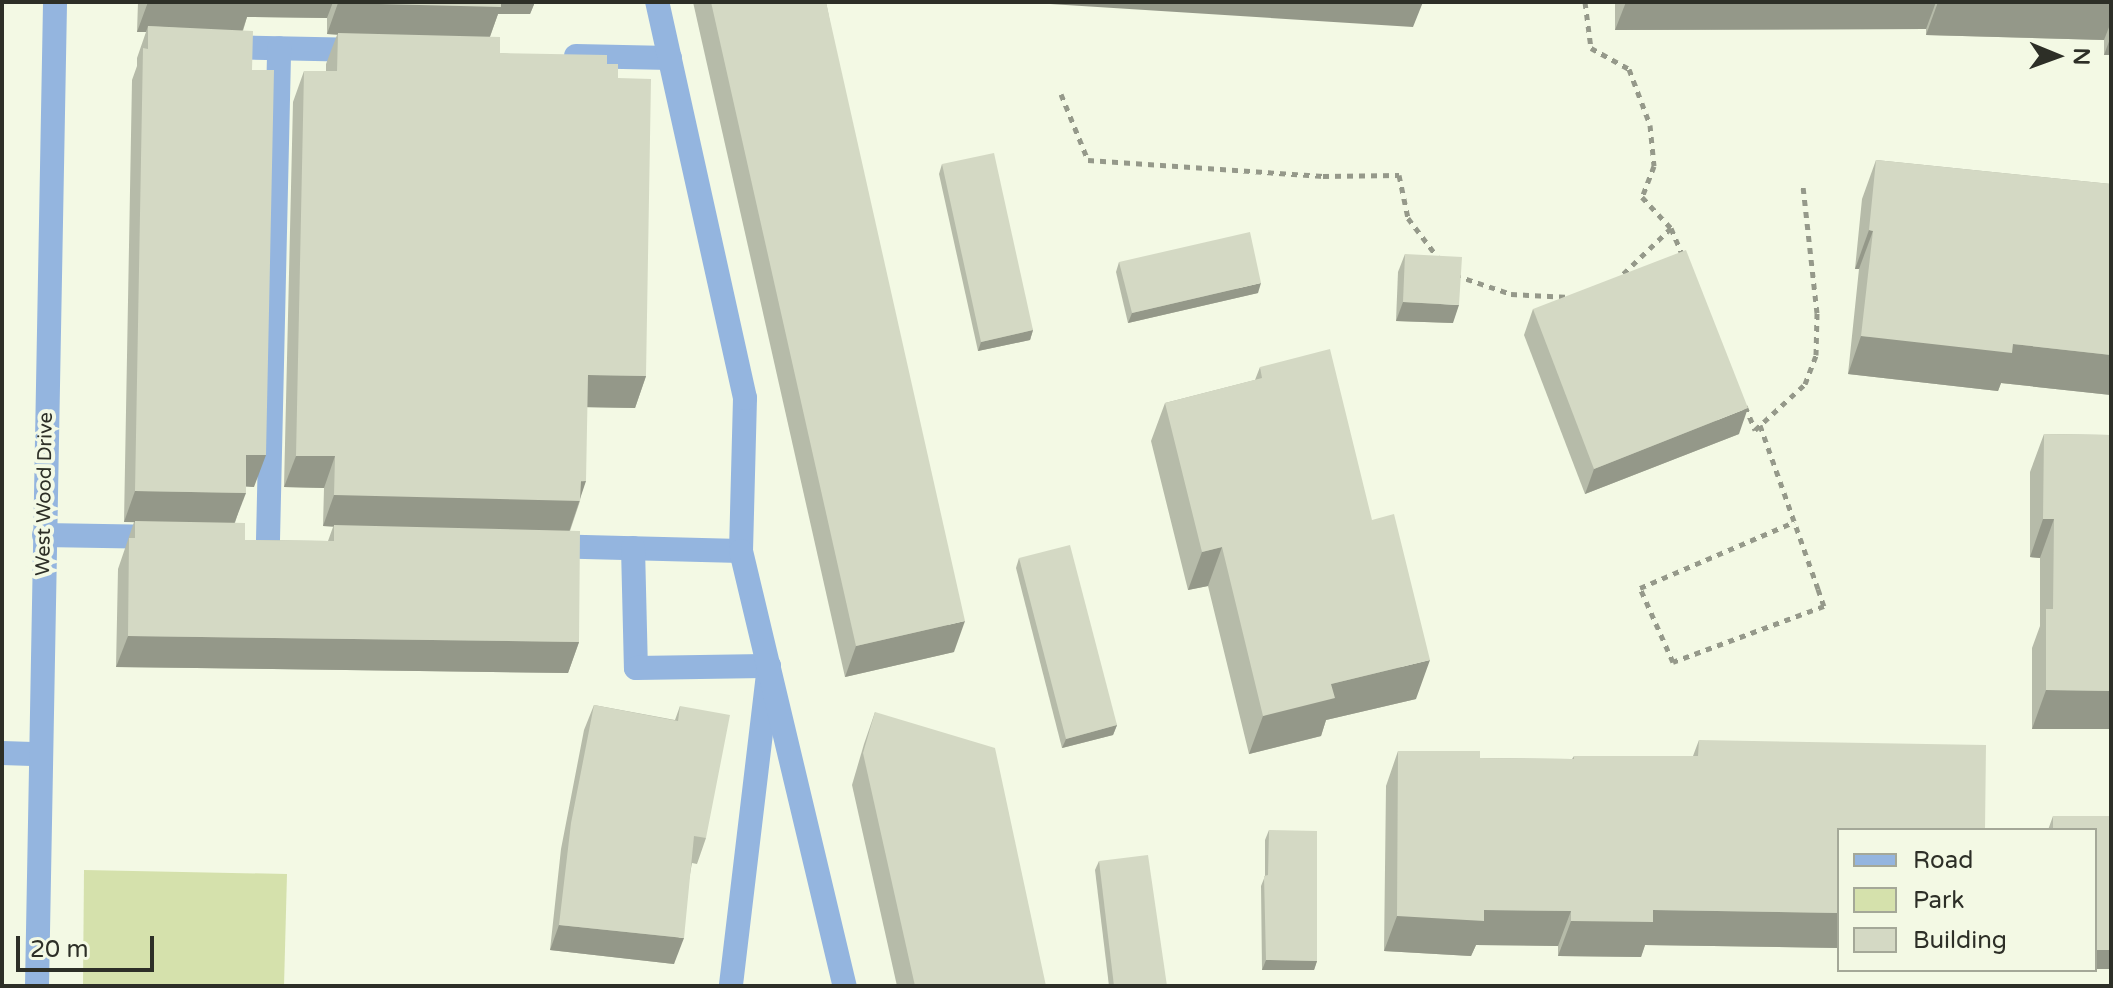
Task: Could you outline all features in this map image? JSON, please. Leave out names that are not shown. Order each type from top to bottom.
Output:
[{"type":"lane","name":"West Wood Drive","points":[[37,986],[55,2]]},
{"type":"lane","points":[[657,2],[745,398],[741,551],[845,986]]},
{"type":"lane","points":[[190,46],[388,51]]},
{"type":"lane","points":[[238,539],[276,540],[279,48]]},
{"type":"lane","points":[[544,55],[670,58]]},
{"type":"lane","points":[[44,535],[193,538]]},
{"type":"lane","points":[[522,546],[741,551]]},
{"type":"lane","points":[[633,548],[636,668],[769,666]]},
{"type":"lane","points":[[731,986],[769,666]]},
{"type":"lane","points":[[2,753],[40,754]]},
{"type":"path","points":[[1585,2],[1591,48],[1629,69],[1650,125],[1654,166],[1642,197],[1671,228],[1689,271]]},
{"type":"path","points":[[1061,94],[1088,160],[1323,176],[1399,175],[1408,218],[1424,244],[1455,275],[1511,294],[1563,298],[1578,295]]},
{"type":"path","points":[[1743,401],[1755,430],[1805,384],[1816,355],[1817,313],[1803,187]]},
{"type":"path","points":[[1618,279],[1671,228]]},
{"type":"path","points":[[1760,425],[1824,606],[1673,662],[1640,588],[1794,522]]},
{"type":"green space","points":[[84,870],[287,874],[284,986],[83,986]]},
{"type":"building","points":[[501,2],[501,7],[338,3]]},
{"type":"building","points":[[711,2],[826,2],[965,621],[856,646]]},
{"type":"building","points":[[148,26],[253,31],[252,70],[274,70],[266,455],[246,455],[246,493],[135,491],[143,48],[148,49]]},
{"type":"building","points":[[338,33],[500,37],[500,53],[607,55],[607,64],[618,64],[618,78],[651,79],[646,376],[588,375],[586,481],[581,481],[580,501],[334,495],[335,456],[296,456],[304,71],[337,71]]},
{"type":"building","points":[[994,153],[1033,330],[981,342],[942,164]]},
{"type":"building","points":[[1876,160],[2111,184],[2111,355],[2013,344],[2012,353],[1861,336],[1873,231],[1869,230]]},
{"type":"building","points":[[1250,232],[1261,283],[1132,313],[1119,262]]},
{"type":"building","points":[[1686,250],[1748,408],[1594,469],[1533,309]]},
{"type":"building","points":[[1405,254],[1462,257],[1459,305],[1403,302]]},
{"type":"building","points":[[1330,349],[1372,520],[1394,514],[1430,660],[1331,684],[1335,698],[1263,716],[1222,547],[1202,552],[1165,403],[1262,378],[1260,367]]},
{"type":"building","points":[[2044,434],[2111,435],[2111,691],[2046,690],[2046,609],[2053,609],[2054,519],[2043,519]]},
{"type":"building","points":[[135,521],[245,523],[245,540],[334,541],[334,525],[580,531],[579,642],[128,636],[129,538],[135,538]]},
{"type":"building","points":[[1070,545],[1117,725],[1066,739],[1019,558]]},
{"type":"building","points":[[594,705],[678,721],[680,706],[730,715],[706,838],[694,836],[684,938],[559,925],[571,823]]},
{"type":"building","points":[[875,712],[995,748],[1046,986],[915,986],[863,753]]},
{"type":"building","points":[[1699,740],[1986,745],[1985,828],[1837,828],[1837,913],[1653,910],[1653,922],[1571,921],[1571,911],[1484,910],[1484,921],[1397,916],[1398,751],[1480,751],[1480,758],[1698,756]]},
{"type":"building","points":[[2053,816],[2111,816],[2111,950],[2097,950],[2097,828],[2053,828]]},
{"type":"building","points":[[1269,830],[1317,831],[1317,961],[1266,960],[1264,876],[1268,875]]},
{"type":"building","points":[[1148,855],[1167,986],[1114,986],[1099,861]]}]
